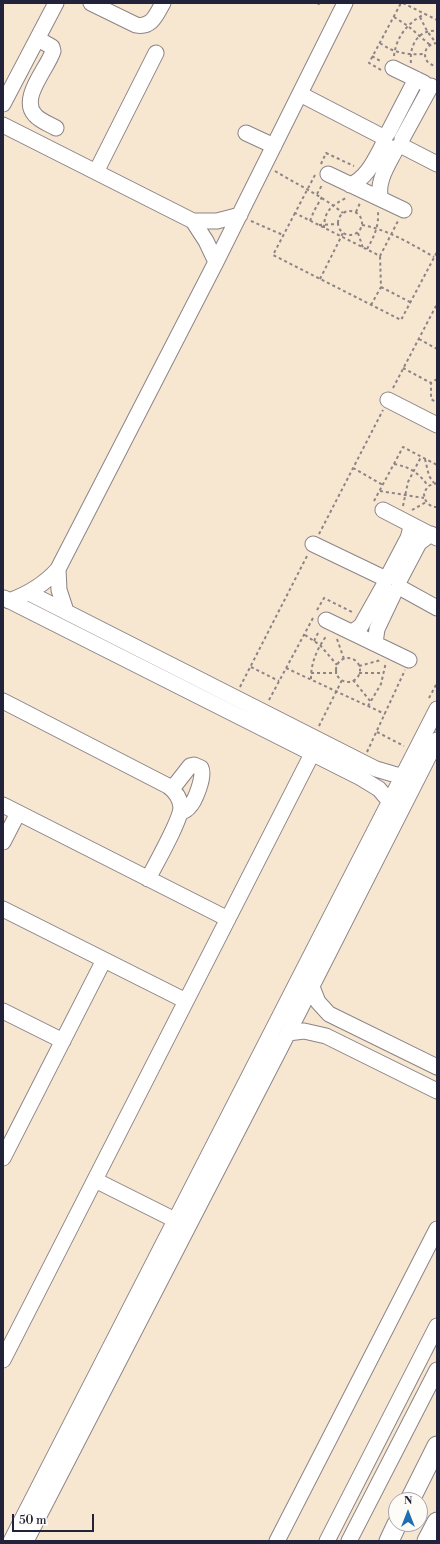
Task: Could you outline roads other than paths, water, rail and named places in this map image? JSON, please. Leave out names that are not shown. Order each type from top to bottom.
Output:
[{"type":"main road","points":[[414,1492],[437,1446]]},
{"type":"main road","points":[[427,1541],[437,1522]]},
{"type":"street","points":[[3,104],[56,3]]},
{"type":"street","points":[[91,3],[141,26],[154,20],[162,3]]},
{"type":"street","points":[[6,599],[29,593],[45,582],[58,569],[240,215],[345,3]]},
{"type":"street","points":[[38,39],[52,47],[54,51],[31,95],[30,106],[36,116],[56,128]]},
{"type":"street","points":[[96,172],[156,53]]},
{"type":"street","points":[[393,68],[416,79],[434,88],[393,141],[359,180],[367,192],[380,195],[380,185],[393,141],[416,79]]},
{"type":"street","points":[[300,94],[437,164]]},
{"type":"street","points":[[3,125],[193,221],[216,221],[240,215]]},
{"type":"street","points":[[246,133],[274,146]]},
{"type":"street","points":[[321,171],[404,210]]},
{"type":"street","points":[[193,221],[206,241],[216,262]]},
{"type":"street","points":[[388,400],[437,425]]},
{"type":"street","points":[[378,507],[434,536]]},
{"type":"street","points":[[375,644],[377,629],[408,538],[405,521]]},
{"type":"street","points":[[352,632],[361,626],[420,543],[434,536]]},
{"type":"street","points":[[313,544],[437,608]]},
{"type":"street","points":[[58,569],[59,590],[66,611]]},
{"type":"street","points":[[29,593],[363,762],[384,772],[402,777],[418,779]]},
{"type":"street","points":[[6,599],[367,781],[379,789],[390,800],[399,814]]},
{"type":"street","points":[[332,625],[352,632],[410,660]]},
{"type":"street","points":[[3,702],[172,789],[179,799],[180,812],[148,878]]},
{"type":"street","points":[[11,1541],[402,777],[432,706]]},
{"type":"street","points":[[26,1541],[312,987],[437,740]]},
{"type":"street","points":[[3,1360],[312,754]]},
{"type":"street","points":[[172,789],[190,766],[194,764],[201,768],[203,776],[192,803],[185,810],[180,812]]},
{"type":"street","points":[[3,805],[228,919]]},
{"type":"street","points":[[3,842],[18,813]]},
{"type":"street","points":[[3,909],[186,1001]]},
{"type":"street","points":[[3,1158],[104,960]]},
{"type":"street","points":[[312,987],[318,1002],[329,1014],[437,1067]]},
{"type":"street","points":[[3,1011],[63,1041]]},
{"type":"street","points":[[288,1033],[311,1032],[326,1036],[437,1091]]},
{"type":"street","points":[[95,1180],[175,1220]]},
{"type":"street","points":[[277,1541],[437,1229]]},
{"type":"street","points":[[327,1541],[437,1326]]},
{"type":"street","points":[[349,1541],[437,1370]]}]
